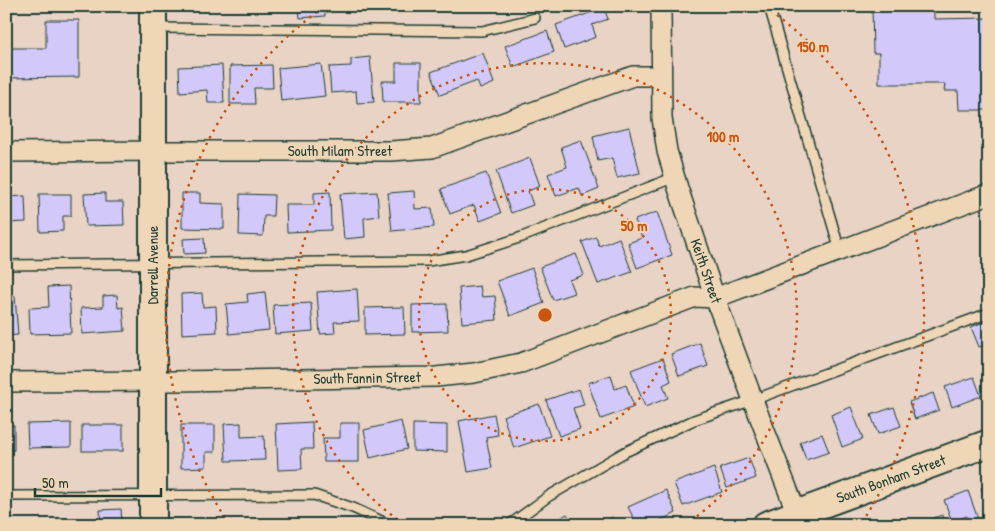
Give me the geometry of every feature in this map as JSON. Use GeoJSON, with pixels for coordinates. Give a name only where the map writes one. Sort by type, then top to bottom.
{"type":"FeatureCollection","features":[{"type":"Feature","properties":{"kind":"main road","name":"Darrell Avenue"},"geometry":{"type":"LineString","coordinates":[[153,17],[153,525]]}},
{"type":"Feature","properties":{"kind":"main road","name":"South Bonham Street"},"geometry":{"type":"LineString","coordinates":[[766,525],[799,519],[989,443]]}},
{"type":"Feature","properties":{"kind":"street","name":"Keith Street"},"geometry":{"type":"LineString","coordinates":[[661,6],[662,118],[668,151],[715,298],[799,519]]}},
{"type":"Feature","properties":{"kind":"street","name":"South Milam Street"},"geometry":{"type":"LineString","coordinates":[[6,152],[391,151],[432,148],[632,76],[661,76]]}},
{"type":"Feature","properties":{"kind":"street","name":"South Fannin Street"},"geometry":{"type":"LineString","coordinates":[[6,382],[153,382],[436,377],[474,373],[521,362],[696,297],[715,298],[989,194]]}},
{"type":"Feature","properties":{"kind":"lane"},"geometry":{"type":"LineString","coordinates":[[769,6],[840,250]]}},
{"type":"Feature","properties":{"kind":"lane"},"geometry":{"type":"LineString","coordinates":[[153,17],[482,31],[535,18]]}},
{"type":"Feature","properties":{"kind":"lane"},"geometry":{"type":"LineString","coordinates":[[6,265],[428,261],[466,254],[522,237],[675,177]]}},
{"type":"Feature","properties":{"kind":"lane"},"geometry":{"type":"LineString","coordinates":[[509,525],[550,496],[625,452],[694,420],[989,313]]}},
{"type":"Feature","properties":{"kind":"lane"},"geometry":{"type":"LineString","coordinates":[[6,496],[314,495],[353,508],[390,525]]}},
{"type":"Feature","properties":{"kind":"building"},"geometry":{"type":"Polygon","coordinates":[[[299,6],[325,6],[325,16],[300,18],[299,6]]]}},
{"type":"Feature","properties":{"kind":"building"},"geometry":{"type":"Polygon","coordinates":[[[872,6],[934,6],[934,19],[989,18],[989,110],[959,110],[958,91],[944,91],[945,84],[879,84],[879,53],[873,53],[872,6]]]}},
{"type":"Feature","properties":{"kind":"building"},"geometry":{"type":"Polygon","coordinates":[[[604,8],[608,19],[592,25],[596,37],[564,49],[556,25],[604,8]]]}},
{"type":"Feature","properties":{"kind":"building"},"geometry":{"type":"Polygon","coordinates":[[[46,20],[79,20],[79,77],[6,78],[6,48],[46,48],[46,20]]]}},
{"type":"Feature","properties":{"kind":"building"},"geometry":{"type":"Polygon","coordinates":[[[547,31],[554,52],[513,67],[505,46],[547,31]]]}},
{"type":"Feature","properties":{"kind":"building"},"geometry":{"type":"Polygon","coordinates":[[[483,53],[494,83],[480,89],[477,81],[440,95],[431,72],[483,53]]]}},
{"type":"Feature","properties":{"kind":"building"},"geometry":{"type":"Polygon","coordinates":[[[370,57],[374,102],[357,103],[356,91],[331,93],[329,67],[351,66],[351,59],[370,57]]]}},
{"type":"Feature","properties":{"kind":"building"},"geometry":{"type":"Polygon","coordinates":[[[396,63],[421,63],[421,102],[383,102],[382,81],[396,81],[396,63]]]}},
{"type":"Feature","properties":{"kind":"building"},"geometry":{"type":"Polygon","coordinates":[[[321,64],[325,96],[281,101],[278,68],[321,64]]]}},
{"type":"Feature","properties":{"kind":"building"},"geometry":{"type":"Polygon","coordinates":[[[222,65],[224,103],[208,103],[207,90],[180,92],[179,67],[222,65]]]}},
{"type":"Feature","properties":{"kind":"building"},"geometry":{"type":"Polygon","coordinates":[[[272,65],[273,88],[254,88],[255,104],[230,104],[230,66],[272,65]]]}},
{"type":"Feature","properties":{"kind":"building"},"geometry":{"type":"Polygon","coordinates":[[[629,127],[640,173],[617,178],[612,158],[598,161],[593,136],[629,127]]]}},
{"type":"Feature","properties":{"kind":"building"},"geometry":{"type":"Polygon","coordinates":[[[581,140],[599,189],[582,196],[579,188],[556,196],[548,174],[567,167],[561,147],[581,140]]]}},
{"type":"Feature","properties":{"kind":"building"},"geometry":{"type":"Polygon","coordinates":[[[530,158],[540,186],[528,191],[533,205],[511,213],[496,171],[530,158]]]}},
{"type":"Feature","properties":{"kind":"building"},"geometry":{"type":"Polygon","coordinates":[[[486,173],[501,213],[480,221],[474,205],[450,214],[441,189],[486,173]]]}},
{"type":"Feature","properties":{"kind":"building"},"geometry":{"type":"Polygon","coordinates":[[[414,191],[415,209],[432,208],[434,227],[392,231],[388,193],[414,191]]]}},
{"type":"Feature","properties":{"kind":"building"},"geometry":{"type":"Polygon","coordinates":[[[330,192],[331,230],[287,232],[286,205],[314,205],[314,193],[330,192]]]}},
{"type":"Feature","properties":{"kind":"building"},"geometry":{"type":"Polygon","coordinates":[[[377,192],[379,216],[364,218],[365,237],[344,239],[340,194],[377,192]]]}},
{"type":"Feature","properties":{"kind":"building"},"geometry":{"type":"Polygon","coordinates":[[[105,193],[105,202],[123,202],[124,225],[86,226],[84,194],[105,193]]]}},
{"type":"Feature","properties":{"kind":"building"},"geometry":{"type":"Polygon","coordinates":[[[182,193],[200,193],[200,203],[224,204],[224,229],[182,228],[182,193]]]}},
{"type":"Feature","properties":{"kind":"building"},"geometry":{"type":"Polygon","coordinates":[[[39,194],[71,194],[71,216],[63,216],[63,231],[40,232],[39,194]]]}},
{"type":"Feature","properties":{"kind":"building"},"geometry":{"type":"Polygon","coordinates":[[[240,194],[274,195],[273,216],[264,216],[263,236],[239,235],[240,194]]]}},
{"type":"Feature","properties":{"kind":"building"},"geometry":{"type":"Polygon","coordinates":[[[25,196],[26,222],[6,223],[6,197],[25,196]]]}},
{"type":"Feature","properties":{"kind":"building"},"geometry":{"type":"Polygon","coordinates":[[[657,212],[672,255],[637,268],[628,243],[642,238],[635,220],[657,212]]]}},
{"type":"Feature","properties":{"kind":"building"},"geometry":{"type":"Polygon","coordinates":[[[596,237],[599,246],[619,238],[632,272],[598,284],[582,242],[596,237]]]}},
{"type":"Feature","properties":{"kind":"building"},"geometry":{"type":"Polygon","coordinates":[[[204,238],[205,253],[184,254],[183,239],[204,238]]]}},
{"type":"Feature","properties":{"kind":"building"},"geometry":{"type":"Polygon","coordinates":[[[576,254],[584,275],[569,280],[574,293],[553,300],[540,267],[576,254]]]}},
{"type":"Feature","properties":{"kind":"building"},"geometry":{"type":"Polygon","coordinates":[[[532,268],[544,303],[510,316],[497,281],[532,268]]]}},
{"type":"Feature","properties":{"kind":"building"},"geometry":{"type":"Polygon","coordinates":[[[69,286],[71,333],[30,334],[29,308],[49,307],[48,287],[69,286]]]}},
{"type":"Feature","properties":{"kind":"building"},"geometry":{"type":"Polygon","coordinates":[[[480,286],[482,297],[495,296],[497,320],[462,323],[459,288],[480,286]]]}},
{"type":"Feature","properties":{"kind":"building"},"geometry":{"type":"Polygon","coordinates":[[[357,289],[359,321],[334,322],[335,333],[320,334],[317,292],[357,289]]]}},
{"type":"Feature","properties":{"kind":"building"},"geometry":{"type":"Polygon","coordinates":[[[265,292],[269,330],[229,334],[226,304],[248,302],[247,294],[265,292]]]}},
{"type":"Feature","properties":{"kind":"building"},"geometry":{"type":"Polygon","coordinates":[[[202,293],[203,307],[216,306],[217,332],[182,334],[181,294],[202,293]]]}},
{"type":"Feature","properties":{"kind":"building"},"geometry":{"type":"Polygon","coordinates":[[[117,295],[118,308],[123,307],[125,331],[82,334],[81,308],[103,307],[103,296],[117,295]]]}},
{"type":"Feature","properties":{"kind":"building"},"geometry":{"type":"Polygon","coordinates":[[[6,296],[15,296],[18,335],[6,336],[6,296]]]}},
{"type":"Feature","properties":{"kind":"building"},"geometry":{"type":"Polygon","coordinates":[[[311,303],[313,331],[275,334],[273,305],[311,303]]]}},
{"type":"Feature","properties":{"kind":"building"},"geometry":{"type":"Polygon","coordinates":[[[447,304],[448,331],[412,332],[412,305],[447,304]]]}},
{"type":"Feature","properties":{"kind":"building"},"geometry":{"type":"Polygon","coordinates":[[[404,307],[405,334],[365,335],[365,308],[404,307]]]}},
{"type":"Feature","properties":{"kind":"building"},"geometry":{"type":"Polygon","coordinates":[[[989,320],[989,344],[979,347],[971,327],[989,320]]]}},
{"type":"Feature","properties":{"kind":"building"},"geometry":{"type":"Polygon","coordinates":[[[700,343],[708,366],[679,376],[671,354],[700,343]]]}},
{"type":"Feature","properties":{"kind":"building"},"geometry":{"type":"Polygon","coordinates":[[[663,358],[671,381],[663,385],[668,398],[645,407],[631,370],[663,358]]]}},
{"type":"Feature","properties":{"kind":"building"},"geometry":{"type":"Polygon","coordinates":[[[611,375],[615,389],[626,385],[634,407],[601,419],[588,383],[611,375]]]}},
{"type":"Feature","properties":{"kind":"building"},"geometry":{"type":"Polygon","coordinates":[[[974,377],[981,396],[952,407],[945,387],[974,377]]]}},
{"type":"Feature","properties":{"kind":"building"},"geometry":{"type":"Polygon","coordinates":[[[579,389],[584,405],[573,408],[580,429],[559,436],[546,400],[579,389]]]}},
{"type":"Feature","properties":{"kind":"building"},"geometry":{"type":"Polygon","coordinates":[[[933,393],[939,410],[915,419],[909,402],[933,393]]]}},
{"type":"Feature","properties":{"kind":"building"},"geometry":{"type":"Polygon","coordinates":[[[539,404],[550,436],[514,448],[503,416],[539,404]]]}},
{"type":"Feature","properties":{"kind":"building"},"geometry":{"type":"Polygon","coordinates":[[[851,407],[863,439],[842,447],[831,415],[851,407]]]}},
{"type":"Feature","properties":{"kind":"building"},"geometry":{"type":"Polygon","coordinates":[[[894,407],[901,426],[878,434],[871,415],[894,407]]]}},
{"type":"Feature","properties":{"kind":"building"},"geometry":{"type":"Polygon","coordinates":[[[494,414],[498,435],[486,437],[492,468],[468,472],[459,421],[494,414]]]}},
{"type":"Feature","properties":{"kind":"building"},"geometry":{"type":"Polygon","coordinates":[[[401,421],[407,449],[370,458],[364,430],[401,421]]]}},
{"type":"Feature","properties":{"kind":"building"},"geometry":{"type":"Polygon","coordinates":[[[312,422],[313,449],[301,449],[302,469],[278,470],[276,424],[312,422]]]}},
{"type":"Feature","properties":{"kind":"building"},"geometry":{"type":"Polygon","coordinates":[[[71,423],[71,447],[28,448],[27,424],[71,423]]]}},
{"type":"Feature","properties":{"kind":"building"},"geometry":{"type":"Polygon","coordinates":[[[241,423],[241,437],[264,436],[265,460],[226,461],[224,424],[241,423]]]}},
{"type":"Feature","properties":{"kind":"building"},"geometry":{"type":"Polygon","coordinates":[[[340,423],[359,423],[359,462],[324,462],[323,438],[340,438],[340,423]]]}},
{"type":"Feature","properties":{"kind":"building"},"geometry":{"type":"Polygon","coordinates":[[[413,424],[447,425],[447,452],[413,451],[413,424]]]}},
{"type":"Feature","properties":{"kind":"building"},"geometry":{"type":"Polygon","coordinates":[[[6,425],[14,425],[14,450],[6,450],[6,425]]]}},
{"type":"Feature","properties":{"kind":"building"},"geometry":{"type":"Polygon","coordinates":[[[82,425],[123,425],[123,451],[82,451],[82,425]]]}},
{"type":"Feature","properties":{"kind":"building"},"geometry":{"type":"Polygon","coordinates":[[[181,425],[215,425],[215,452],[206,452],[206,467],[181,468],[181,425]]]}},
{"type":"Feature","properties":{"kind":"building"},"geometry":{"type":"Polygon","coordinates":[[[822,434],[829,452],[806,460],[800,442],[822,434]]]}},
{"type":"Feature","properties":{"kind":"building"},"geometry":{"type":"Polygon","coordinates":[[[749,458],[756,478],[727,488],[720,468],[749,458]]]}},
{"type":"Feature","properties":{"kind":"building"},"geometry":{"type":"Polygon","coordinates":[[[714,468],[722,492],[683,506],[674,483],[714,468]]]}},
{"type":"Feature","properties":{"kind":"building"},"geometry":{"type":"Polygon","coordinates":[[[989,485],[989,509],[981,488],[989,485]]]}},
{"type":"Feature","properties":{"kind":"building"},"geometry":{"type":"Polygon","coordinates":[[[666,490],[676,513],[650,525],[637,525],[628,507],[666,490]]]}},
{"type":"Feature","properties":{"kind":"building"},"geometry":{"type":"Polygon","coordinates":[[[968,491],[979,522],[970,525],[967,516],[952,521],[944,500],[968,491]]]}},
{"type":"Feature","properties":{"kind":"building"},"geometry":{"type":"Polygon","coordinates":[[[121,509],[122,525],[101,525],[100,510],[121,509]]]}},
{"type":"Feature","properties":{"kind":"building"},"geometry":{"type":"Polygon","coordinates":[[[567,514],[574,525],[550,524],[567,514]]]}},
{"type":"Feature","properties":{"kind":"building"},"geometry":{"type":"Polygon","coordinates":[[[942,515],[945,525],[914,525],[942,515]]]}},
{"type":"Feature","properties":{"kind":"building"},"geometry":{"type":"Polygon","coordinates":[[[612,517],[616,525],[598,525],[612,517]]]}},
{"type":"Feature","properties":{"kind":"building"},"geometry":{"type":"Polygon","coordinates":[[[895,518],[897,525],[876,525],[895,518]]]}}]}
